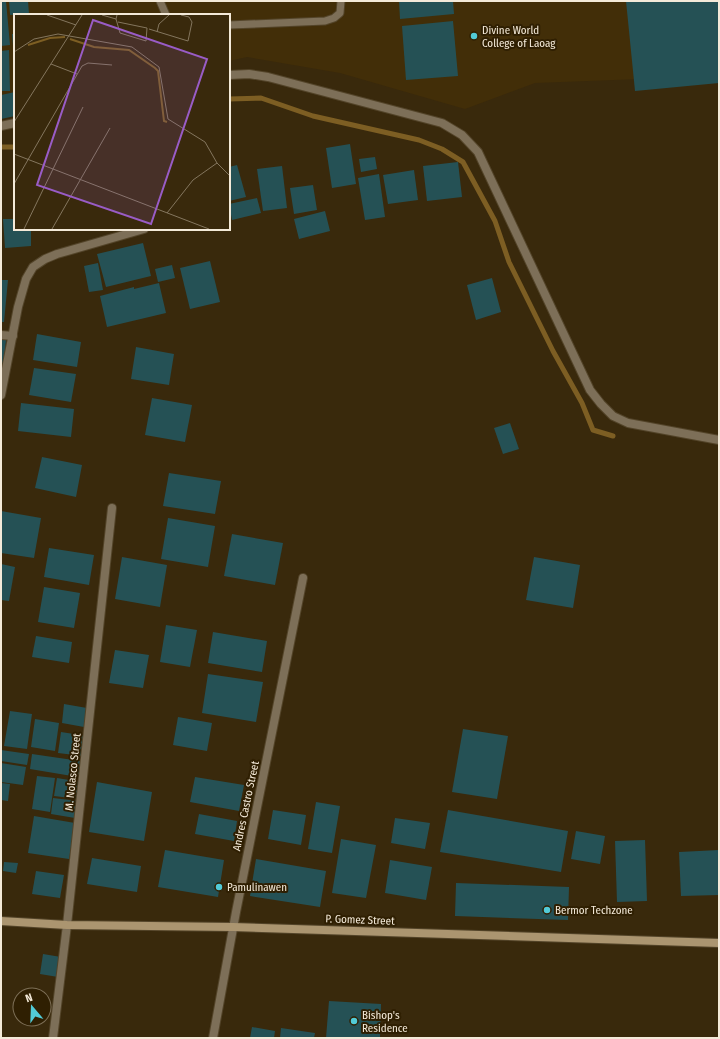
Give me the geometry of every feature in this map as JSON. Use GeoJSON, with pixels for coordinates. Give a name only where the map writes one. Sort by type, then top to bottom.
{"type":"FeatureCollection","features":[{"type":"Feature","properties":{"kind":"main road","name":"P. Gomez Street"},"geometry":{"type":"LineString","coordinates":[[1,921],[67,925],[233,927],[719,943]]}},
{"type":"Feature","properties":{"kind":"street"},"geometry":{"type":"LineString","coordinates":[[230,75],[249,74],[268,77],[442,123],[462,135],[478,152],[590,390],[600,404],[613,416],[628,423],[719,440]]}},
{"type":"Feature","properties":{"kind":"street"},"geometry":{"type":"LineString","coordinates":[[1,126],[14,123]]}},
{"type":"Feature","properties":{"kind":"street"},"geometry":{"type":"LineString","coordinates":[[1,395],[18,307],[26,279],[33,267],[45,259],[57,254],[141,230]]}},
{"type":"Feature","properties":{"kind":"street"},"geometry":{"type":"LineString","coordinates":[[1,335],[12,336]]}},
{"type":"Feature","properties":{"kind":"street","name":"M. Nolasco Street"},"geometry":{"type":"LineString","coordinates":[[53,1038],[67,925],[112,508]]}},
{"type":"Feature","properties":{"kind":"street","name":"Andres Castro Street"},"geometry":{"type":"LineString","coordinates":[[213,1038],[233,927],[304,578]]}},
{"type":"Feature","properties":{"kind":"lane"},"geometry":{"type":"LineString","coordinates":[[160,1],[166,14]]}},
{"type":"Feature","properties":{"kind":"lane"},"geometry":{"type":"LineString","coordinates":[[230,25],[324,21],[334,18],[340,13],[341,1]]}},
{"type":"Feature","properties":{"kind":"shaded area","name":"Divine World College of Laoag"},"geometry":{"type":"Polygon","coordinates":[[[1,1],[719,1],[719,76],[535,83],[465,109],[340,73],[247,57],[230,61],[230,14],[14,14],[14,106],[1,109],[1,1]]]}},
{"type":"Feature","properties":{"kind":"building"},"geometry":{"type":"Polygon","coordinates":[[[1,1],[6,1],[10,45],[1,46],[1,1]]]}},
{"type":"Feature","properties":{"kind":"building"},"geometry":{"type":"Polygon","coordinates":[[[9,1],[28,1],[29,14],[10,15],[9,1]]]}},
{"type":"Feature","properties":{"kind":"building"},"geometry":{"type":"Polygon","coordinates":[[[399,1],[453,1],[454,14],[400,19],[399,1]]]}},
{"type":"Feature","properties":{"kind":"building"},"geometry":{"type":"Polygon","coordinates":[[[626,1],[719,1],[719,83],[635,91],[626,1]]]}},
{"type":"Feature","properties":{"kind":"building"},"geometry":{"type":"Polygon","coordinates":[[[453,21],[458,76],[406,80],[402,26],[453,21]]]}},
{"type":"Feature","properties":{"kind":"building"},"geometry":{"type":"Polygon","coordinates":[[[12,34],[14,34],[14,57],[12,34]]]}},
{"type":"Feature","properties":{"kind":"building"},"geometry":{"type":"Polygon","coordinates":[[[9,50],[10,91],[1,91],[1,51],[9,50]]]}},
{"type":"Feature","properties":{"kind":"building"},"geometry":{"type":"Polygon","coordinates":[[[14,92],[14,116],[1,119],[1,95],[14,92]]]}},
{"type":"Feature","properties":{"kind":"building"},"geometry":{"type":"Polygon","coordinates":[[[350,144],[356,184],[332,188],[326,148],[350,144]]]}},
{"type":"Feature","properties":{"kind":"building"},"geometry":{"type":"Polygon","coordinates":[[[375,157],[377,169],[361,172],[359,159],[375,157]]]}},
{"type":"Feature","properties":{"kind":"building"},"geometry":{"type":"Polygon","coordinates":[[[458,162],[462,197],[427,201],[423,166],[458,162]]]}},
{"type":"Feature","properties":{"kind":"building"},"geometry":{"type":"Polygon","coordinates":[[[237,165],[246,197],[230,201],[230,167],[237,165]]]}},
{"type":"Feature","properties":{"kind":"building"},"geometry":{"type":"Polygon","coordinates":[[[282,166],[287,208],[263,211],[257,169],[282,166]]]}},
{"type":"Feature","properties":{"kind":"building"},"geometry":{"type":"Polygon","coordinates":[[[414,170],[418,200],[388,204],[383,175],[414,170]]]}},
{"type":"Feature","properties":{"kind":"building"},"geometry":{"type":"Polygon","coordinates":[[[379,174],[385,217],[365,220],[358,178],[379,174]]]}},
{"type":"Feature","properties":{"kind":"building"},"geometry":{"type":"Polygon","coordinates":[[[313,185],[317,210],[294,214],[290,188],[313,185]]]}},
{"type":"Feature","properties":{"kind":"building"},"geometry":{"type":"Polygon","coordinates":[[[257,198],[261,213],[232,220],[230,204],[257,198]]]}},
{"type":"Feature","properties":{"kind":"building"},"geometry":{"type":"Polygon","coordinates":[[[325,211],[330,231],[299,239],[294,219],[325,211]]]}},
{"type":"Feature","properties":{"kind":"building"},"geometry":{"type":"Polygon","coordinates":[[[3,219],[14,219],[14,230],[31,230],[31,246],[5,248],[3,219]]]}},
{"type":"Feature","properties":{"kind":"building"},"geometry":{"type":"Polygon","coordinates":[[[143,243],[151,276],[106,287],[97,254],[143,243]]]}},
{"type":"Feature","properties":{"kind":"building"},"geometry":{"type":"Polygon","coordinates":[[[210,261],[220,302],[190,309],[180,268],[210,261]]]}},
{"type":"Feature","properties":{"kind":"building"},"geometry":{"type":"Polygon","coordinates":[[[98,263],[103,290],[89,292],[84,266],[98,263]]]}},
{"type":"Feature","properties":{"kind":"building"},"geometry":{"type":"Polygon","coordinates":[[[172,265],[175,278],[158,282],[155,269],[172,265]]]}},
{"type":"Feature","properties":{"kind":"building"},"geometry":{"type":"Polygon","coordinates":[[[492,278],[501,312],[476,320],[467,285],[492,278]]]}},
{"type":"Feature","properties":{"kind":"building"},"geometry":{"type":"Polygon","coordinates":[[[1,280],[8,280],[4,322],[1,322],[1,280]]]}},
{"type":"Feature","properties":{"kind":"building"},"geometry":{"type":"Polygon","coordinates":[[[159,283],[166,313],[107,327],[100,296],[134,287],[134,289],[159,283]]]}},
{"type":"Feature","properties":{"kind":"building"},"geometry":{"type":"Polygon","coordinates":[[[37,334],[81,342],[77,367],[33,360],[37,334]]]}},
{"type":"Feature","properties":{"kind":"building"},"geometry":{"type":"Polygon","coordinates":[[[1,340],[6,340],[3,371],[1,371],[1,340]]]}},
{"type":"Feature","properties":{"kind":"building"},"geometry":{"type":"Polygon","coordinates":[[[136,347],[174,354],[169,385],[131,379],[136,347]]]}},
{"type":"Feature","properties":{"kind":"building"},"geometry":{"type":"Polygon","coordinates":[[[34,368],[76,374],[71,402],[29,395],[34,368]]]}},
{"type":"Feature","properties":{"kind":"building"},"geometry":{"type":"Polygon","coordinates":[[[152,398],[192,405],[185,442],[145,435],[152,398]]]}},
{"type":"Feature","properties":{"kind":"building"},"geometry":{"type":"Polygon","coordinates":[[[21,403],[74,409],[71,437],[18,431],[21,403]]]}},
{"type":"Feature","properties":{"kind":"building"},"geometry":{"type":"Polygon","coordinates":[[[510,423],[519,449],[503,454],[494,428],[510,423]]]}},
{"type":"Feature","properties":{"kind":"building"},"geometry":{"type":"Polygon","coordinates":[[[42,457],[82,465],[76,497],[35,488],[42,457]]]}},
{"type":"Feature","properties":{"kind":"building"},"geometry":{"type":"Polygon","coordinates":[[[169,473],[221,481],[215,514],[163,506],[169,473]]]}},
{"type":"Feature","properties":{"kind":"building"},"geometry":{"type":"Polygon","coordinates":[[[1,511],[41,518],[34,558],[1,553],[1,511]]]}},
{"type":"Feature","properties":{"kind":"building"},"geometry":{"type":"Polygon","coordinates":[[[168,518],[215,526],[208,567],[161,559],[168,518]]]}},
{"type":"Feature","properties":{"kind":"building"},"geometry":{"type":"Polygon","coordinates":[[[232,534],[283,543],[275,585],[224,576],[232,534]]]}},
{"type":"Feature","properties":{"kind":"building"},"geometry":{"type":"Polygon","coordinates":[[[49,548],[94,555],[89,585],[44,577],[49,548]]]}},
{"type":"Feature","properties":{"kind":"building"},"geometry":{"type":"Polygon","coordinates":[[[122,557],[167,565],[160,607],[115,599],[122,557]]]}},
{"type":"Feature","properties":{"kind":"building"},"geometry":{"type":"Polygon","coordinates":[[[534,557],[580,565],[573,608],[526,600],[534,557]]]}},
{"type":"Feature","properties":{"kind":"building"},"geometry":{"type":"Polygon","coordinates":[[[1,564],[15,567],[9,601],[1,600],[1,564]]]}},
{"type":"Feature","properties":{"kind":"building"},"geometry":{"type":"Polygon","coordinates":[[[44,587],[80,593],[74,628],[38,622],[44,587]]]}},
{"type":"Feature","properties":{"kind":"building"},"geometry":{"type":"Polygon","coordinates":[[[166,625],[197,630],[190,667],[160,662],[166,625]]]}},
{"type":"Feature","properties":{"kind":"building"},"geometry":{"type":"Polygon","coordinates":[[[213,632],[267,641],[262,672],[208,663],[213,632]]]}},
{"type":"Feature","properties":{"kind":"building"},"geometry":{"type":"Polygon","coordinates":[[[36,636],[72,642],[69,663],[32,657],[36,636]]]}},
{"type":"Feature","properties":{"kind":"building"},"geometry":{"type":"Polygon","coordinates":[[[115,650],[149,655],[143,688],[109,683],[115,650]]]}},
{"type":"Feature","properties":{"kind":"building"},"geometry":{"type":"Polygon","coordinates":[[[208,674],[263,682],[256,722],[202,713],[208,674]]]}},
{"type":"Feature","properties":{"kind":"building"},"geometry":{"type":"Polygon","coordinates":[[[64,704],[87,708],[84,727],[62,723],[64,704]]]}},
{"type":"Feature","properties":{"kind":"building"},"geometry":{"type":"Polygon","coordinates":[[[10,711],[32,714],[27,749],[4,746],[10,711]]]}},
{"type":"Feature","properties":{"kind":"building"},"geometry":{"type":"Polygon","coordinates":[[[178,717],[212,723],[207,751],[173,745],[178,717]]]}},
{"type":"Feature","properties":{"kind":"building"},"geometry":{"type":"Polygon","coordinates":[[[35,719],[59,723],[55,751],[31,747],[35,719]]]}},
{"type":"Feature","properties":{"kind":"building"},"geometry":{"type":"Polygon","coordinates":[[[463,729],[508,736],[497,799],[452,792],[463,729]]]}},
{"type":"Feature","properties":{"kind":"building"},"geometry":{"type":"Polygon","coordinates":[[[61,732],[87,736],[83,756],[58,753],[61,732]]]}},
{"type":"Feature","properties":{"kind":"building"},"geometry":{"type":"Polygon","coordinates":[[[1,750],[29,754],[27,765],[1,761],[1,750]]]}},
{"type":"Feature","properties":{"kind":"building"},"geometry":{"type":"Polygon","coordinates":[[[32,754],[80,761],[78,777],[30,769],[32,754]]]}},
{"type":"Feature","properties":{"kind":"building"},"geometry":{"type":"Polygon","coordinates":[[[1,763],[26,767],[23,785],[1,782],[1,763]]]}},
{"type":"Feature","properties":{"kind":"building"},"geometry":{"type":"Polygon","coordinates":[[[37,776],[55,778],[50,812],[32,809],[37,776]]]}},
{"type":"Feature","properties":{"kind":"building"},"geometry":{"type":"Polygon","coordinates":[[[195,777],[244,785],[239,811],[190,802],[195,777]]]}},
{"type":"Feature","properties":{"kind":"building"},"geometry":{"type":"Polygon","coordinates":[[[57,778],[81,782],[79,799],[54,796],[57,778]]]}},
{"type":"Feature","properties":{"kind":"building"},"geometry":{"type":"Polygon","coordinates":[[[97,782],[152,792],[144,841],[89,832],[97,782]]]}},
{"type":"Feature","properties":{"kind":"building"},"geometry":{"type":"Polygon","coordinates":[[[1,783],[10,784],[8,801],[1,800],[1,783]]]}},
{"type":"Feature","properties":{"kind":"building"},"geometry":{"type":"Polygon","coordinates":[[[53,798],[78,801],[75,818],[51,814],[53,798]]]}},
{"type":"Feature","properties":{"kind":"building"},"geometry":{"type":"Polygon","coordinates":[[[316,802],[340,806],[332,853],[308,849],[316,802]]]}},
{"type":"Feature","properties":{"kind":"building"},"geometry":{"type":"Polygon","coordinates":[[[273,810],[306,815],[301,845],[268,839],[273,810]]]}},
{"type":"Feature","properties":{"kind":"building"},"geometry":{"type":"Polygon","coordinates":[[[448,810],[568,831],[561,872],[440,852],[448,810]]]}},
{"type":"Feature","properties":{"kind":"building"},"geometry":{"type":"Polygon","coordinates":[[[199,814],[237,821],[234,841],[195,834],[199,814]]]}},
{"type":"Feature","properties":{"kind":"building"},"geometry":{"type":"Polygon","coordinates":[[[34,816],[75,823],[69,859],[28,853],[34,816]]]}},
{"type":"Feature","properties":{"kind":"building"},"geometry":{"type":"Polygon","coordinates":[[[395,818],[430,823],[425,849],[391,843],[395,818]]]}},
{"type":"Feature","properties":{"kind":"building"},"geometry":{"type":"Polygon","coordinates":[[[576,831],[605,836],[600,864],[571,859],[576,831]]]}},
{"type":"Feature","properties":{"kind":"building"},"geometry":{"type":"Polygon","coordinates":[[[341,839],[376,845],[366,898],[332,893],[341,839]]]}},
{"type":"Feature","properties":{"kind":"building"},"geometry":{"type":"Polygon","coordinates":[[[645,840],[647,901],[617,902],[615,841],[645,840]]]}},
{"type":"Feature","properties":{"kind":"building"},"geometry":{"type":"Polygon","coordinates":[[[165,850],[224,860],[218,897],[158,887],[165,850]]]}},
{"type":"Feature","properties":{"kind":"building"},"geometry":{"type":"Polygon","coordinates":[[[719,850],[719,895],[681,896],[679,852],[719,850]]]}},
{"type":"Feature","properties":{"kind":"building"},"geometry":{"type":"Polygon","coordinates":[[[92,858],[141,866],[137,892],[87,884],[92,858]]]}},
{"type":"Feature","properties":{"kind":"building"},"geometry":{"type":"Polygon","coordinates":[[[256,859],[326,871],[320,907],[250,896],[256,859]]]}},
{"type":"Feature","properties":{"kind":"building"},"geometry":{"type":"Polygon","coordinates":[[[390,860],[432,867],[426,900],[385,893],[390,860]]]}},
{"type":"Feature","properties":{"kind":"building"},"geometry":{"type":"Polygon","coordinates":[[[4,862],[18,863],[16,873],[3,871],[4,862]]]}},
{"type":"Feature","properties":{"kind":"building"},"geometry":{"type":"Polygon","coordinates":[[[36,871],[64,875],[60,898],[32,894],[36,871]]]}},
{"type":"Feature","properties":{"kind":"building"},"geometry":{"type":"Polygon","coordinates":[[[456,883],[569,887],[568,920],[455,916],[456,883]]]}},
{"type":"Feature","properties":{"kind":"building"},"geometry":{"type":"Polygon","coordinates":[[[43,954],[61,957],[58,977],[40,974],[43,954]]]}},
{"type":"Feature","properties":{"kind":"building","name":"Bishop's Residence"},"geometry":{"type":"Polygon","coordinates":[[[329,1001],[381,1004],[380,1038],[326,1038],[329,1001]]]}},
{"type":"Feature","properties":{"kind":"building"},"geometry":{"type":"Polygon","coordinates":[[[252,1027],[275,1031],[274,1038],[250,1038],[252,1027]]]}},
{"type":"Feature","properties":{"kind":"building"},"geometry":{"type":"Polygon","coordinates":[[[281,1028],[315,1033],[314,1038],[280,1038],[281,1028]]]}},
{"type":"Feature","properties":{"kind":"waterway"},"geometry":{"type":"LineString","coordinates":[[230,99],[261,98],[313,116],[419,140],[442,149],[463,162],[495,221],[509,262],[553,351],[582,403],[593,430],[613,436]]}},
{"type":"Feature","properties":{"kind":"waterway"},"geometry":{"type":"LineString","coordinates":[[1,147],[14,147]]}},
{"type":"Feature","properties":{"kind":"place","name":"Divine World College of Laoag"},"geometry":{"type":"Point","coordinates":[474,36]}},
{"type":"Feature","properties":{"kind":"place","name":"Pamulinawen"},"geometry":{"type":"Point","coordinates":[219,887]}},
{"type":"Feature","properties":{"kind":"place","name":"Bermor Techzone"},"geometry":{"type":"Point","coordinates":[547,910]}},
{"type":"Feature","properties":{"kind":"place","name":"Bishop's Residence"},"geometry":{"type":"Point","coordinates":[354,1021]}}]}
